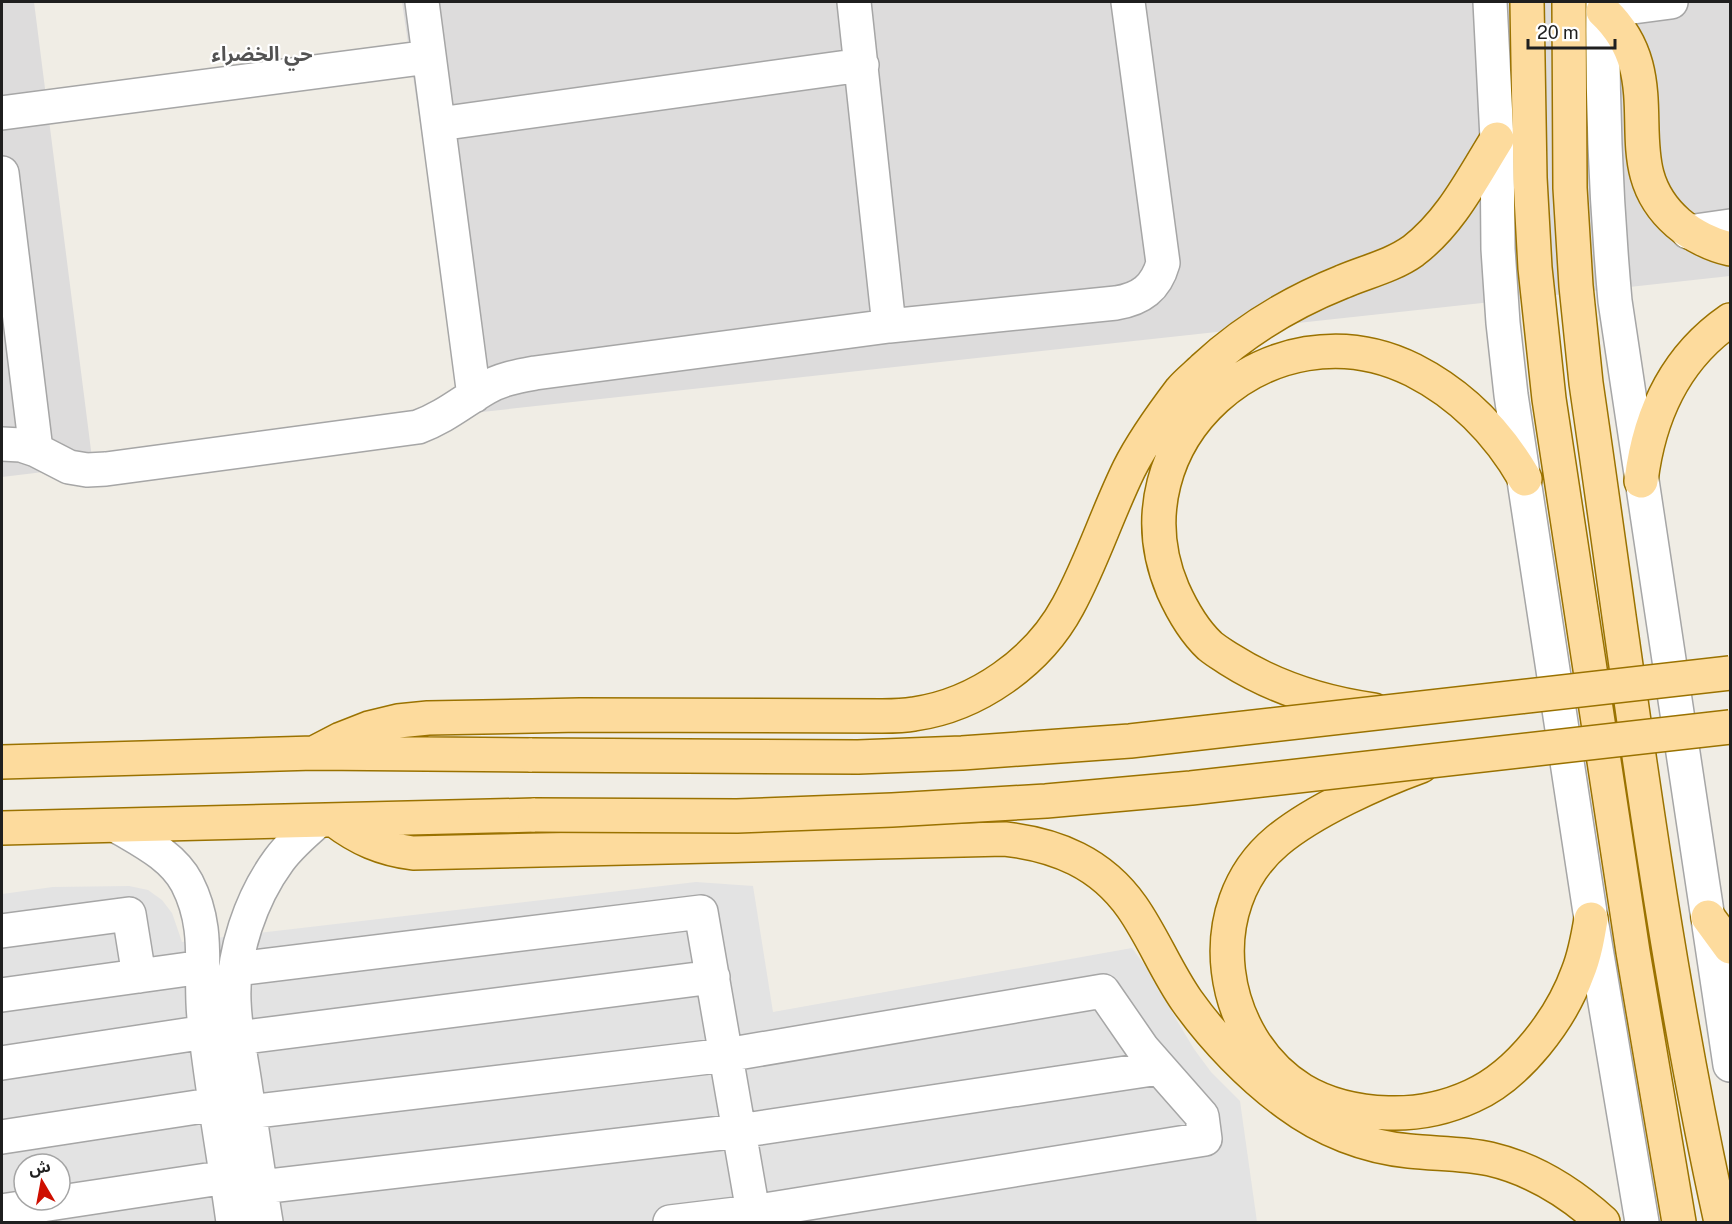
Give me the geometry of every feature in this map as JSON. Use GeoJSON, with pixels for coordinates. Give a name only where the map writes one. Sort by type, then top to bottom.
{"type":"FeatureCollection","features":[{"type":"Feature","properties":{"kind":"main road"},"geometry":{"type":"LineString","coordinates":[[1527,2],[1530,178],[1538,301],[1549,399],[1633,952],[1679,1222]]}},
{"type":"Feature","properties":{"kind":"main road"},"geometry":{"type":"LineString","coordinates":[[1569,2],[1570,188],[1576,286],[1586,383],[1672,968],[1721,1222]]}},
{"type":"Feature","properties":{"kind":"main road"},"geometry":{"type":"LineString","coordinates":[[1603,6],[1623,33],[1636,66],[1644,161],[1652,192],[1667,214],[1688,232],[1731,249]]}},
{"type":"Feature","properties":{"kind":"main road"},"geometry":{"type":"LineString","coordinates":[[314,753],[341,739],[369,729],[398,721],[428,718],[591,715],[882,716],[925,712],[976,694],[1004,678],[1029,657],[1050,633],[1068,606],[1130,468],[1152,428],[1184,387],[1215,358],[1284,310],[1333,285],[1393,262],[1426,240],[1453,211],[1497,139]]}},
{"type":"Feature","properties":{"kind":"main road"},"geometry":{"type":"LineString","coordinates":[[1641,481],[1650,431],[1659,406],[1671,384],[1702,344],[1731,320]]}},
{"type":"Feature","properties":{"kind":"main road"},"geometry":{"type":"LineString","coordinates":[[1384,711],[1324,701],[1296,692],[1258,675],[1211,647],[1192,626],[1178,603],[1168,578],[1162,554],[1160,530],[1165,479],[1175,453],[1188,430],[1201,412],[1234,383],[1271,363],[1313,352],[1335,350],[1359,352],[1402,365],[1456,396],[1477,414],[1511,456],[1525,479]]}},
{"type":"Feature","properties":{"kind":"main road"},"geometry":{"type":"LineString","coordinates":[[2,762],[314,753],[766,758],[962,753],[1130,741],[1731,673]]}},
{"type":"Feature","properties":{"kind":"main road"},"geometry":{"type":"LineString","coordinates":[[2,828],[535,815],[737,816],[1046,801],[1191,788],[1731,727]]}},
{"type":"Feature","properties":{"kind":"main road"},"geometry":{"type":"LineString","coordinates":[[1437,760],[1364,790],[1329,808],[1277,841],[1259,859],[1250,873],[1235,904],[1229,925],[1228,969],[1234,1001],[1246,1031],[1257,1050],[1271,1065],[1303,1090],[1321,1100],[1374,1113],[1425,1110],[1473,1096],[1518,1062],[1554,1020],[1578,972],[1591,919]]}},
{"type":"Feature","properties":{"kind":"main road"},"geometry":{"type":"LineString","coordinates":[[326,820],[372,844],[413,853],[1005,839],[1054,848],[1091,867],[1116,888],[1132,908],[1187,1002],[1219,1040],[1271,1091],[1290,1106],[1346,1137],[1377,1146],[1408,1151],[1466,1155],[1491,1159],[1516,1167],[1562,1190],[1584,1204],[1603,1222]]}},
{"type":"Feature","properties":{"kind":"main road"},"geometry":{"type":"LineString","coordinates":[[1708,917],[1731,947]]}},
{"type":"Feature","properties":{"kind":"street"},"geometry":{"type":"LineString","coordinates":[[422,2],[474,396]]}},
{"type":"Feature","properties":{"kind":"street"},"geometry":{"type":"LineString","coordinates":[[854,2],[889,326]]}},
{"type":"Feature","properties":{"kind":"street"},"geometry":{"type":"LineString","coordinates":[[2,444],[21,445],[36,450],[69,467],[87,470],[106,469],[397,431],[435,421],[488,387],[508,378],[535,373],[889,326],[1116,303],[1137,298],[1146,293],[1154,284],[1162,263],[1128,2]]}},
{"type":"Feature","properties":{"kind":"street"},"geometry":{"type":"LineString","coordinates":[[1490,2],[1497,139],[1498,249],[1503,323],[1591,919],[1642,1222]]}},
{"type":"Feature","properties":{"kind":"street"},"geometry":{"type":"LineString","coordinates":[[1671,2],[1603,6],[1603,112],[1607,217],[1615,301],[1641,481],[1731,1065]]}},
{"type":"Feature","properties":{"kind":"street"},"geometry":{"type":"LineString","coordinates":[[2,113],[429,57]]}},
{"type":"Feature","properties":{"kind":"street"},"geometry":{"type":"LineString","coordinates":[[439,124],[862,65]]}},
{"type":"Feature","properties":{"kind":"street"},"geometry":{"type":"LineString","coordinates":[[2,180],[36,450]]}},
{"type":"Feature","properties":{"kind":"street"},"geometry":{"type":"LineString","coordinates":[[1688,232],[1731,226]]}},
{"type":"Feature","properties":{"kind":"street"},"geometry":{"type":"LineString","coordinates":[[266,1222],[238,1038],[234,1001],[236,969],[251,913],[265,884],[295,840],[326,820]]}},
{"type":"Feature","properties":{"kind":"street"},"geometry":{"type":"LineString","coordinates":[[117,826],[147,844],[171,863],[186,882],[197,910],[203,933],[202,996],[206,1032],[234,1222]]}},
{"type":"Feature","properties":{"kind":"street"},"geometry":{"type":"LineString","coordinates":[[236,969],[701,912],[753,1212]]}},
{"type":"Feature","properties":{"kind":"street"},"geometry":{"type":"LineString","coordinates":[[2,931],[129,914],[139,976]]}},
{"type":"Feature","properties":{"kind":"street"},"geometry":{"type":"LineString","coordinates":[[2,995],[203,967]]}},
{"type":"Feature","properties":{"kind":"street"},"geometry":{"type":"LineString","coordinates":[[238,1038],[713,977]]}},
{"type":"Feature","properties":{"kind":"street"},"geometry":{"type":"LineString","coordinates":[[249,1112],[726,1055],[1103,991],[1143,1049],[1202,1116],[1205,1139],[753,1212],[670,1222]]}},
{"type":"Feature","properties":{"kind":"street"},"geometry":{"type":"LineString","coordinates":[[2,1063],[206,1032]]}},
{"type":"Feature","properties":{"kind":"street"},"geometry":{"type":"LineString","coordinates":[[261,1187],[739,1131],[1159,1068]]}},
{"type":"Feature","properties":{"kind":"street"},"geometry":{"type":"LineString","coordinates":[[2,1137],[217,1104]]}},
{"type":"Feature","properties":{"kind":"street"},"geometry":{"type":"LineString","coordinates":[[2,1211],[227,1177]]}},
{"type":"Feature","properties":{"kind":"shaded area"},"geometry":{"type":"Polygon","coordinates":[[[2,2],[34,2],[93,466],[2,477],[2,2]]]}},
{"type":"Feature","properties":{"kind":"shaded area"},"geometry":{"type":"Polygon","coordinates":[[[402,2],[1730,2],[1730,276],[463,414],[402,2]]]}},
{"type":"Feature","properties":{"kind":"shaded area"},"geometry":{"type":"Polygon","coordinates":[[[696,882],[753,886],[773,1012],[1132,948],[1159,985],[1194,1049],[1211,1072],[1240,1101],[1257,1222],[2,1222],[2,894],[53,887],[129,886],[148,890],[162,900],[172,913],[182,942],[696,882]]]}},
{"type":"Feature","properties":{"kind":"district","name":"حي الخضراء"},"geometry":{"type":"Point","coordinates":[262,54]}}]}
